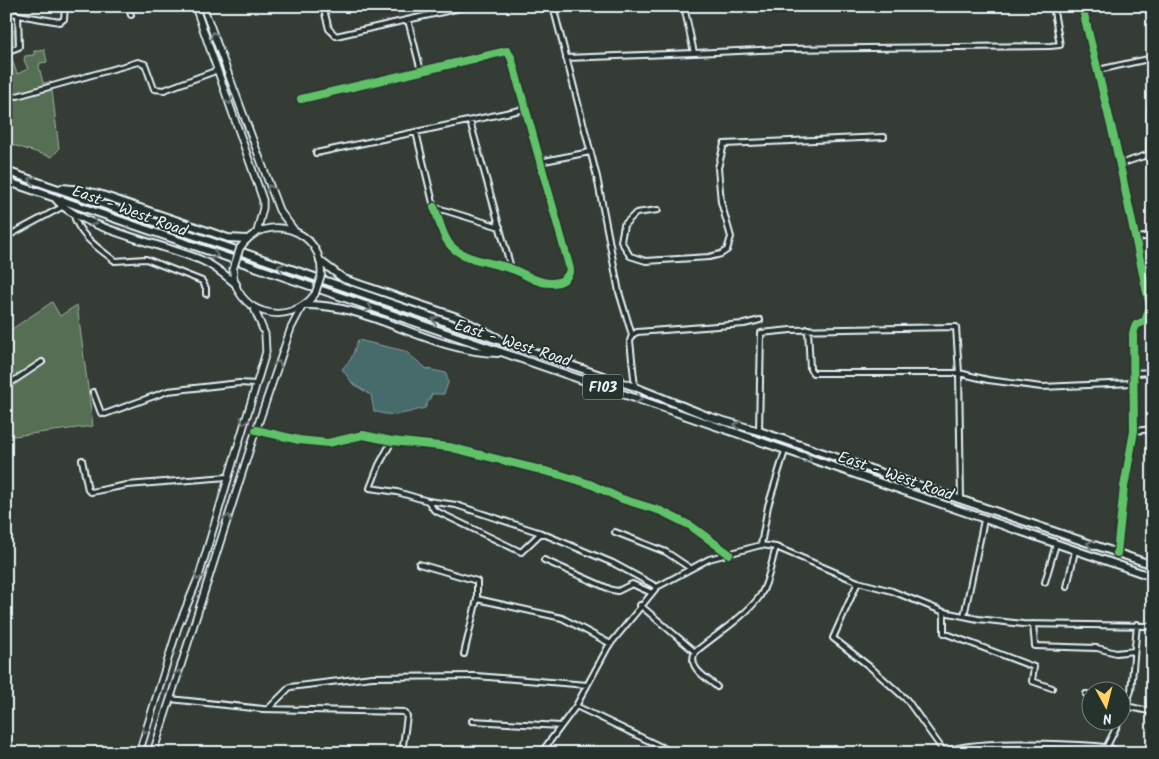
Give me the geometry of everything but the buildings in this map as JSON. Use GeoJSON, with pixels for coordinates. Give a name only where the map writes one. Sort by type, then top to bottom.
{"type":"FeatureCollection","features":[{"type":"Feature","properties":{"kind":"main road"},"geometry":{"type":"LineString","coordinates":[[195,6],[263,200],[262,217],[257,232]]}},
{"type":"Feature","properties":{"kind":"main road"},"geometry":{"type":"LineString","coordinates":[[153,753],[282,351],[303,306],[315,294],[321,276],[320,261],[312,244],[294,230],[279,210],[203,6]]}},
{"type":"Feature","properties":{"kind":"main road","name":"East - West Road"},"geometry":{"type":"LineString","coordinates":[[6,171],[635,387],[710,417],[759,431],[1153,565]]}},
{"type":"Feature","properties":{"kind":"main road","name":"East - West Road"},"geometry":{"type":"LineString","coordinates":[[6,182],[1153,577]]}},
{"type":"Feature","properties":{"kind":"main road"},"geometry":{"type":"LineString","coordinates":[[58,188],[82,190],[213,234],[228,238],[247,239]]}},
{"type":"Feature","properties":{"kind":"main road"},"geometry":{"type":"LineString","coordinates":[[54,197],[62,207],[73,213],[202,260],[222,272],[236,284]]}},
{"type":"Feature","properties":{"kind":"main road"},"geometry":{"type":"LineString","coordinates":[[139,753],[178,627],[199,576],[226,477],[266,352],[263,326],[254,308],[243,298],[236,284],[234,269],[240,248],[247,239],[257,232],[275,227],[294,230]]}},
{"type":"Feature","properties":{"kind":"main road"},"geometry":{"type":"LineString","coordinates":[[320,261],[344,279],[458,318],[508,343]]}},
{"type":"Feature","properties":{"kind":"main road"},"geometry":{"type":"LineString","coordinates":[[254,308],[280,314],[303,306],[337,307],[467,352],[509,354]]}},
{"type":"Feature","properties":{"kind":"street"},"geometry":{"type":"LineString","coordinates":[[10,6],[9,11],[18,15],[60,22],[64,20],[65,6]]}},
{"type":"Feature","properties":{"kind":"street"},"geometry":{"type":"LineString","coordinates":[[128,6],[131,15]]}},
{"type":"Feature","properties":{"kind":"street"},"geometry":{"type":"LineString","coordinates":[[323,6],[329,29],[336,36],[469,6]]}},
{"type":"Feature","properties":{"kind":"street"},"geometry":{"type":"LineString","coordinates":[[553,6],[590,152],[619,292],[632,335],[630,341],[635,387]]}},
{"type":"Feature","properties":{"kind":"street"},"geometry":{"type":"LineString","coordinates":[[684,6],[694,53]]}},
{"type":"Feature","properties":{"kind":"street"},"geometry":{"type":"LineString","coordinates":[[566,58],[782,49],[1060,45],[1053,6]]}},
{"type":"Feature","properties":{"kind":"street"},"geometry":{"type":"LineString","coordinates":[[1082,6],[1120,164],[1145,282],[1150,307],[1145,321]]}},
{"type":"Feature","properties":{"kind":"street"},"geometry":{"type":"LineString","coordinates":[[6,52],[19,47],[18,15]]}},
{"type":"Feature","properties":{"kind":"street"},"geometry":{"type":"LineString","coordinates":[[408,20],[421,71]]}},
{"type":"Feature","properties":{"kind":"street"},"geometry":{"type":"LineString","coordinates":[[301,99],[507,50],[511,57],[570,269],[569,276],[563,281],[550,284],[511,268],[471,257],[452,248],[434,207],[416,132]]}},
{"type":"Feature","properties":{"kind":"street"},"geometry":{"type":"LineString","coordinates":[[1098,70],[1153,58]]}},
{"type":"Feature","properties":{"kind":"street"},"geometry":{"type":"LineString","coordinates":[[17,96],[138,62],[145,64],[154,89],[157,90],[164,90],[218,70]]}},
{"type":"Feature","properties":{"kind":"street"},"geometry":{"type":"LineString","coordinates":[[1150,108],[1153,183]]}},
{"type":"Feature","properties":{"kind":"street"},"geometry":{"type":"LineString","coordinates":[[316,153],[525,109]]}},
{"type":"Feature","properties":{"kind":"street"},"geometry":{"type":"LineString","coordinates":[[470,121],[511,268]]}},
{"type":"Feature","properties":{"kind":"street"},"geometry":{"type":"LineString","coordinates":[[658,210],[636,213],[624,225],[621,241],[630,256],[646,261],[716,256],[727,250],[731,237],[719,192],[718,168],[724,144],[884,137]]}},
{"type":"Feature","properties":{"kind":"street"},"geometry":{"type":"LineString","coordinates":[[539,162],[590,152]]}},
{"type":"Feature","properties":{"kind":"street"},"geometry":{"type":"LineString","coordinates":[[1120,164],[1151,154]]}},
{"type":"Feature","properties":{"kind":"street"},"geometry":{"type":"LineString","coordinates":[[6,237],[62,207]]}},
{"type":"Feature","properties":{"kind":"street"},"geometry":{"type":"LineString","coordinates":[[434,207],[500,227]]}},
{"type":"Feature","properties":{"kind":"street"},"geometry":{"type":"LineString","coordinates":[[73,213],[76,226],[84,236],[114,261],[138,259],[158,263],[202,282],[206,288],[206,294]]}},
{"type":"Feature","properties":{"kind":"street"},"geometry":{"type":"LineString","coordinates":[[1135,239],[1153,235]]}},
{"type":"Feature","properties":{"kind":"street"},"geometry":{"type":"LineString","coordinates":[[1145,282],[1153,281]]}},
{"type":"Feature","properties":{"kind":"street"},"geometry":{"type":"LineString","coordinates":[[632,335],[637,332],[744,324],[760,320]]}},
{"type":"Feature","properties":{"kind":"street"},"geometry":{"type":"LineString","coordinates":[[1117,553],[1124,487],[1134,431],[1133,334],[1136,325],[1145,321],[1153,323]]}},
{"type":"Feature","properties":{"kind":"street"},"geometry":{"type":"LineString","coordinates":[[759,431],[761,333],[808,330],[956,327],[959,373],[961,500]]}},
{"type":"Feature","properties":{"kind":"street"},"geometry":{"type":"LineString","coordinates":[[808,330],[810,369],[813,373],[959,373],[988,380],[1042,387],[1133,383]]}},
{"type":"Feature","properties":{"kind":"street"},"geometry":{"type":"LineString","coordinates":[[6,386],[42,362]]}},
{"type":"Feature","properties":{"kind":"street"},"geometry":{"type":"LineString","coordinates":[[1133,373],[1153,372]]}},
{"type":"Feature","properties":{"kind":"street"},"geometry":{"type":"LineString","coordinates":[[93,392],[101,413],[105,414],[168,391],[239,383],[256,384]]}},
{"type":"Feature","properties":{"kind":"street"},"geometry":{"type":"LineString","coordinates":[[1134,431],[1153,429]]}},
{"type":"Feature","properties":{"kind":"street"},"geometry":{"type":"LineString","coordinates":[[256,430],[299,440],[328,443],[363,435],[392,441],[449,447],[561,475],[590,484],[622,499],[661,511],[691,526],[729,554]]}},
{"type":"Feature","properties":{"kind":"street"},"geometry":{"type":"LineString","coordinates":[[392,441],[379,464],[370,488],[397,492],[428,501],[456,505],[541,533],[613,563],[657,587]]}},
{"type":"Feature","properties":{"kind":"street"},"geometry":{"type":"LineString","coordinates":[[761,545],[768,506],[785,451]]}},
{"type":"Feature","properties":{"kind":"street"},"geometry":{"type":"LineString","coordinates":[[82,460],[88,490],[91,492],[127,485],[226,477]]}},
{"type":"Feature","properties":{"kind":"street"},"geometry":{"type":"LineString","coordinates":[[428,501],[434,510],[518,551],[524,551],[541,533]]}},
{"type":"Feature","properties":{"kind":"street"},"geometry":{"type":"LineString","coordinates":[[964,616],[984,520]]}},
{"type":"Feature","properties":{"kind":"street"},"geometry":{"type":"LineString","coordinates":[[615,532],[666,552],[690,568]]}},
{"type":"Feature","properties":{"kind":"street"},"geometry":{"type":"LineString","coordinates":[[1044,582],[1056,544]]}},
{"type":"Feature","properties":{"kind":"street"},"geometry":{"type":"LineString","coordinates":[[541,753],[576,706],[611,644],[640,605],[657,587],[710,559],[761,545],[776,547],[858,582],[892,591],[944,612],[1033,624],[1137,624],[1153,626]]}},
{"type":"Feature","properties":{"kind":"street"},"geometry":{"type":"LineString","coordinates":[[717,687],[692,664],[694,652],[749,608],[760,596],[766,584],[776,547]]}},
{"type":"Feature","properties":{"kind":"street"},"geometry":{"type":"LineString","coordinates":[[1067,587],[1075,550]]}},
{"type":"Feature","properties":{"kind":"street"},"geometry":{"type":"LineString","coordinates":[[544,560],[612,590],[618,591],[632,584],[652,592]]}},
{"type":"Feature","properties":{"kind":"street"},"geometry":{"type":"LineString","coordinates":[[419,564],[477,581],[477,599],[464,654]]}},
{"type":"Feature","properties":{"kind":"street"},"geometry":{"type":"LineString","coordinates":[[858,582],[833,638],[870,667],[907,700],[945,753],[958,747],[1006,744],[1069,745],[1106,748],[1126,753]]}},
{"type":"Feature","properties":{"kind":"street"},"geometry":{"type":"LineString","coordinates":[[477,599],[562,618],[611,644]]}},
{"type":"Feature","properties":{"kind":"street"},"geometry":{"type":"LineString","coordinates":[[640,605],[694,652]]}},
{"type":"Feature","properties":{"kind":"street"},"geometry":{"type":"LineString","coordinates":[[944,612],[944,633],[1034,667],[1032,681],[1052,688]]}},
{"type":"Feature","properties":{"kind":"street"},"geometry":{"type":"LineString","coordinates":[[1033,624],[1035,646],[1097,648],[1116,653],[1134,651]]}},
{"type":"Feature","properties":{"kind":"street"},"geometry":{"type":"LineString","coordinates":[[1132,682],[1137,624]]}},
{"type":"Feature","properties":{"kind":"street"},"geometry":{"type":"LineString","coordinates":[[268,709],[290,687],[372,678],[476,676],[587,685]]}},
{"type":"Feature","properties":{"kind":"street"},"geometry":{"type":"LineString","coordinates":[[170,699],[222,706],[268,709],[404,712],[407,716],[402,753]]}},
{"type":"Feature","properties":{"kind":"street"},"geometry":{"type":"LineString","coordinates":[[576,706],[672,752]]}},
{"type":"Feature","properties":{"kind":"street"},"geometry":{"type":"LineString","coordinates":[[1132,707],[1153,712]]}},
{"type":"Feature","properties":{"kind":"street"},"geometry":{"type":"LineString","coordinates":[[472,721],[562,726]]}},
{"type":"Feature","properties":{"kind":"street"},"geometry":{"type":"LineString","coordinates":[[1106,748],[1114,732]]}},
{"type":"Feature","properties":{"kind":"green space"},"geometry":{"type":"Polygon","coordinates":[[[6,27],[15,31],[17,49],[10,53],[17,74],[28,69],[24,60],[25,56],[34,55],[34,51],[41,51],[44,48],[47,62],[40,63],[39,67],[43,83],[51,82],[59,149],[52,157],[6,143],[6,27]]]}},
{"type":"Feature","properties":{"kind":"green space"},"geometry":{"type":"Polygon","coordinates":[[[52,302],[60,316],[77,305],[93,426],[6,437],[6,333],[52,302]]]}},
{"type":"Feature","properties":{"kind":"water"},"geometry":{"type":"Polygon","coordinates":[[[358,340],[405,351],[427,369],[446,373],[448,383],[444,394],[432,394],[425,408],[412,412],[387,414],[374,411],[371,395],[353,384],[342,369],[351,359],[358,340]]]}},
{"type":"Feature","properties":{"kind":"cycle path"},"geometry":{"type":"LineString","coordinates":[[1082,6],[1115,142],[1150,307],[1145,321],[1136,325],[1133,333],[1134,431],[1124,487],[1117,553]]}},
{"type":"Feature","properties":{"kind":"cycle path"},"geometry":{"type":"LineString","coordinates":[[301,99],[507,51],[511,57],[570,269],[568,275],[561,281],[546,283],[512,269],[464,255],[448,242],[434,207]]}},
{"type":"Feature","properties":{"kind":"cycle path"},"geometry":{"type":"LineString","coordinates":[[256,430],[299,440],[328,443],[363,435],[392,441],[449,447],[561,475],[590,484],[622,499],[661,511],[691,526],[729,554]]}}]}
